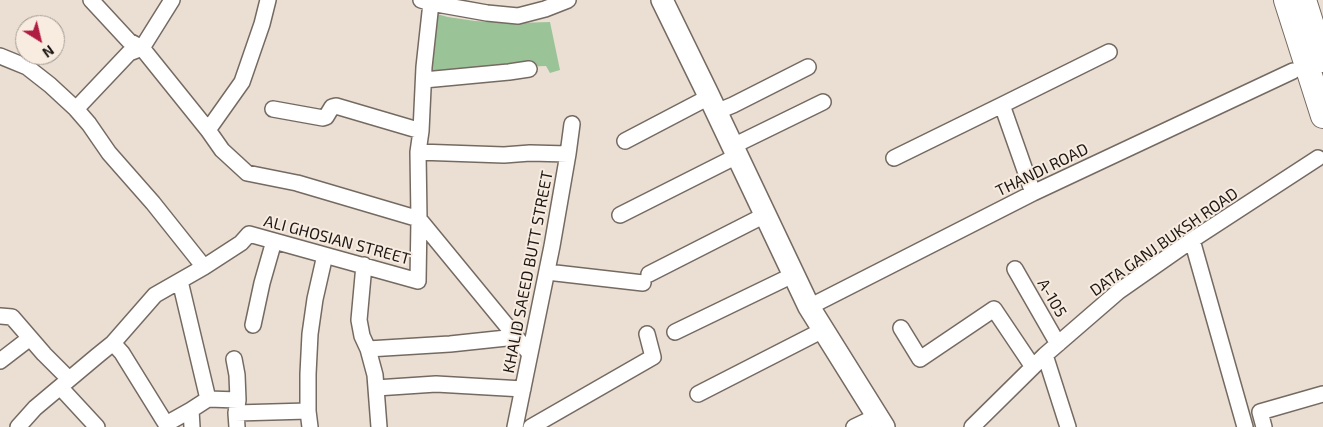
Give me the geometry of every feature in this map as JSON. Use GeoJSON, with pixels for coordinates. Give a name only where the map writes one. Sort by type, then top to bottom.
{"type":"FeatureCollection","features":[{"type":"Feature","properties":{"kind":"main road"},"geometry":{"type":"LineString","coordinates":[[1286,0],[1323,116]]}},
{"type":"Feature","properties":{"kind":"main road"},"geometry":{"type":"LineString","coordinates":[[1304,0],[1323,60]]}},
{"type":"Feature","properties":{"kind":"street"},"geometry":{"type":"LineString","coordinates":[[91,0],[129,41],[142,48],[222,150],[247,173],[296,183],[420,219],[530,354]]}},
{"type":"Feature","properties":{"kind":"street"},"geometry":{"type":"LineString","coordinates":[[76,109],[129,53],[142,48],[172,0]]}},
{"type":"Feature","properties":{"kind":"street"},"geometry":{"type":"LineString","coordinates":[[208,130],[242,82],[262,24],[268,0]]}},
{"type":"Feature","properties":{"kind":"street"},"geometry":{"type":"LineString","coordinates":[[420,219],[418,152],[424,80],[426,2],[487,13],[518,16],[545,9],[568,0]]}},
{"type":"Feature","properties":{"kind":"street"},"geometry":{"type":"LineString","coordinates":[[662,0],[809,307],[880,422],[854,427]]}},
{"type":"Feature","properties":{"kind":"street"},"geometry":{"type":"LineString","coordinates":[[894,158],[1109,52]]}},
{"type":"Feature","properties":{"kind":"street"},"geometry":{"type":"LineString","coordinates":[[0,56],[27,67],[76,109],[109,153],[153,203],[204,267]]}},
{"type":"Feature","properties":{"kind":"street"},"geometry":{"type":"LineString","coordinates":[[625,142],[713,104],[733,105],[808,67]]}},
{"type":"Feature","properties":{"kind":"street"},"geometry":{"type":"LineString","coordinates":[[424,80],[530,69]]}},
{"type":"Feature","properties":{"kind":"street","name":"THANDI ROAD"},"geometry":{"type":"LineString","coordinates":[[809,307],[1033,194],[1293,71]]}},
{"type":"Feature","properties":{"kind":"street"},"geometry":{"type":"LineString","coordinates":[[620,215],[823,102]]}},
{"type":"Feature","properties":{"kind":"street"},"geometry":{"type":"LineString","coordinates":[[1002,105],[1033,194]]}},
{"type":"Feature","properties":{"kind":"street"},"geometry":{"type":"LineString","coordinates":[[273,109],[323,118],[326,117],[332,107],[336,106],[421,131]]}},
{"type":"Feature","properties":{"kind":"street","name":"KHALID SAEED BUTT STREET"},"geometry":{"type":"LineString","coordinates":[[515,427],[546,272],[572,124]]}},
{"type":"Feature","properties":{"kind":"street"},"geometry":{"type":"LineString","coordinates":[[418,152],[504,155],[530,153],[568,154]]}},
{"type":"Feature","properties":{"kind":"street","name":"DATA GANJ BUKSH ROAD"},"geometry":{"type":"LineString","coordinates":[[972,427],[1045,355],[1119,291],[1192,240],[1318,158]]}},
{"type":"Feature","properties":{"kind":"street"},"geometry":{"type":"LineString","coordinates":[[546,272],[646,278],[766,215]]}},
{"type":"Feature","properties":{"kind":"street","name":"ALI GHOSIAN STREET"},"geometry":{"type":"LineString","coordinates":[[18,427],[35,408],[114,343],[155,295],[241,243],[249,234],[418,280],[420,219]]}},
{"type":"Feature","properties":{"kind":"street"},"geometry":{"type":"LineString","coordinates":[[1192,240],[1245,427]]}},
{"type":"Feature","properties":{"kind":"street"},"geometry":{"type":"LineString","coordinates":[[253,325],[274,241]]}},
{"type":"Feature","properties":{"kind":"street"},"geometry":{"type":"LineString","coordinates":[[310,427],[308,411],[310,334],[315,299],[325,254]]}},
{"type":"Feature","properties":{"kind":"street"},"geometry":{"type":"LineString","coordinates":[[364,265],[359,320],[362,336],[368,349],[375,375],[380,427]]}},
{"type":"Feature","properties":{"kind":"street","name":"A-105"},"geometry":{"type":"LineString","coordinates":[[1015,269],[1058,344]]}},
{"type":"Feature","properties":{"kind":"street"},"geometry":{"type":"LineString","coordinates":[[675,332],[794,274]]}},
{"type":"Feature","properties":{"kind":"street"},"geometry":{"type":"LineString","coordinates":[[180,281],[208,399]]}},
{"type":"Feature","properties":{"kind":"street"},"geometry":{"type":"LineString","coordinates":[[901,328],[920,359],[994,309],[1033,367]]}},
{"type":"Feature","properties":{"kind":"street"},"geometry":{"type":"LineString","coordinates":[[0,316],[12,317],[97,427]]}},
{"type":"Feature","properties":{"kind":"street"},"geometry":{"type":"LineString","coordinates":[[698,394],[823,330]]}},
{"type":"Feature","properties":{"kind":"street"},"geometry":{"type":"LineString","coordinates":[[531,427],[653,357],[647,334]]}},
{"type":"Feature","properties":{"kind":"street"},"geometry":{"type":"LineString","coordinates":[[368,349],[450,344],[516,337]]}},
{"type":"Feature","properties":{"kind":"street"},"geometry":{"type":"LineString","coordinates":[[0,361],[30,338]]}},
{"type":"Feature","properties":{"kind":"street"},"geometry":{"type":"LineString","coordinates":[[114,343],[164,422],[168,423],[208,399]]}},
{"type":"Feature","properties":{"kind":"street"},"geometry":{"type":"LineString","coordinates":[[1045,355],[1068,427]]}},
{"type":"Feature","properties":{"kind":"street"},"geometry":{"type":"LineString","coordinates":[[234,359],[237,376],[237,413]]}},
{"type":"Feature","properties":{"kind":"street"},"geometry":{"type":"LineString","coordinates":[[376,388],[436,384],[523,389]]}},
{"type":"Feature","properties":{"kind":"street"},"geometry":{"type":"LineString","coordinates":[[1264,427],[1260,412],[1323,394]]}},
{"type":"Feature","properties":{"kind":"street"},"geometry":{"type":"LineString","coordinates":[[208,399],[237,413],[308,411]]}},
{"type":"Feature","properties":{"kind":"street"},"geometry":{"type":"LineString","coordinates":[[191,410],[192,427]]}},
{"type":"Feature","properties":{"kind":"green space"},"geometry":{"type":"Polygon","coordinates":[[[433,13],[475,21],[550,22],[560,70],[550,73],[546,66],[522,67],[432,76],[433,13]]]}}]}
